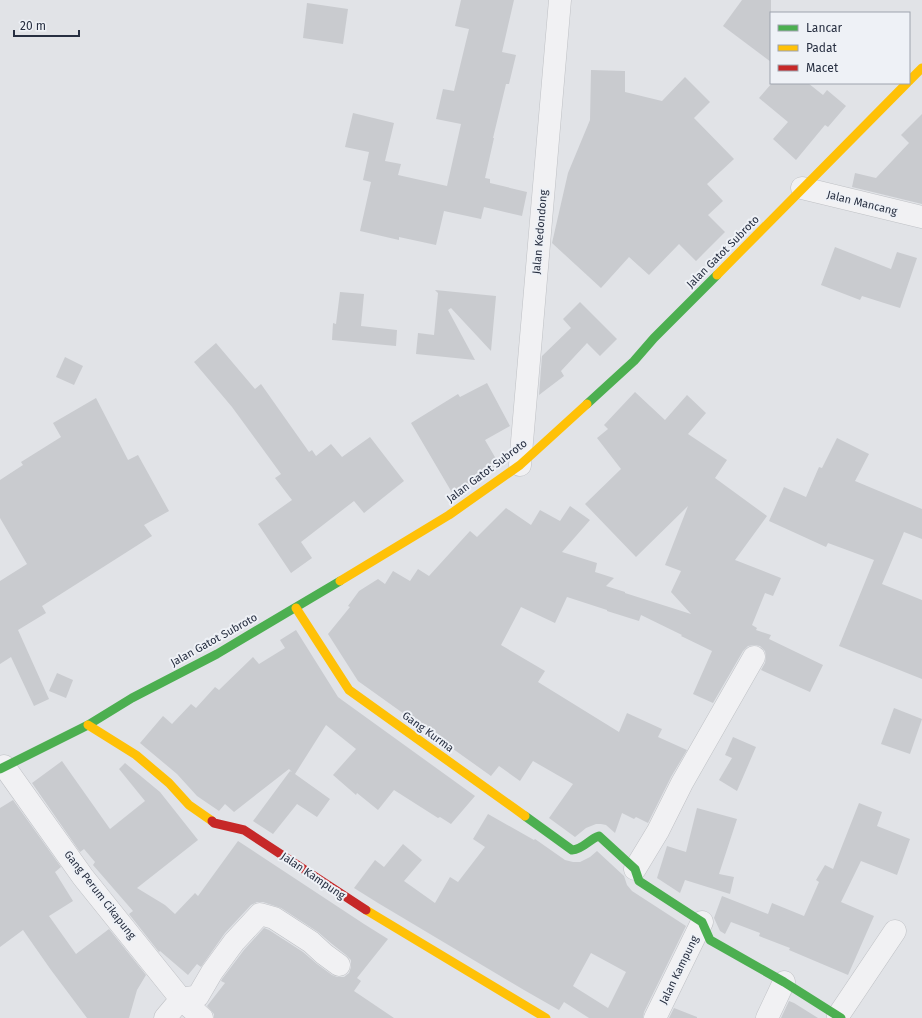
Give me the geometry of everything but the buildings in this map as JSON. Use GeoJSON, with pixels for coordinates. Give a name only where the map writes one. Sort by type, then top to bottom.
{"type":"FeatureCollection","features":[{"type":"Feature","properties":{"kind":"street","name":"Jalan Kedondong"},"geometry":{"type":"LineString","coordinates":[[520,465],[560,0]]}},
{"type":"Feature","properties":{"kind":"street","name":"Jalan Gatot Subroto"},"geometry":{"type":"LineString","coordinates":[[910,80],[922,68]]}},
{"type":"Feature","properties":{"kind":"street","name":"Jalan Gatot Subroto"},"geometry":{"type":"LineString","coordinates":[[2,768],[88,725],[132,698],[217,654],[296,608],[449,514],[520,465],[634,361],[654,338],[906,84]]}},
{"type":"Feature","properties":{"kind":"street","name":"Jalan Mancang"},"geometry":{"type":"LineString","coordinates":[[802,188],[922,217]]}},
{"type":"Feature","properties":{"kind":"street","name":"Gang Kurma"},"geometry":{"type":"LineString","coordinates":[[296,608],[349,690],[572,850],[580,850],[595,837],[599,836],[635,869]]}},
{"type":"Feature","properties":{"kind":"street"},"geometry":{"type":"LineString","coordinates":[[754,657],[635,869],[639,881],[702,922],[710,940],[784,982],[840,1017],[894,932]]}},
{"type":"Feature","properties":{"kind":"street","name":"Jalan Kampung"},"geometry":{"type":"LineString","coordinates":[[88,725],[136,755],[169,783],[188,805],[214,823],[244,830],[371,914],[546,1018]]}},
{"type":"Feature","properties":{"kind":"street","name":"Gang Perum Cikapung"},"geometry":{"type":"LineString","coordinates":[[2,768],[83,877],[181,999],[202,1018]]}},
{"type":"Feature","properties":{"kind":"street"},"geometry":{"type":"LineString","coordinates":[[165,1018],[181,999],[198,996],[212,972],[234,942],[260,914],[274,918],[311,942],[339,965]]}},
{"type":"Feature","properties":{"kind":"street","name":"Jalan Kampung"},"geometry":{"type":"LineString","coordinates":[[655,1018],[702,922]]}},
{"type":"Feature","properties":{"kind":"street"},"geometry":{"type":"LineString","coordinates":[[767,1018],[784,982]]}},
{"type":"Feature","properties":{"kind":"traffic: fast"},"geometry":{"type":"LineString","coordinates":[[587,404],[634,361],[654,338],[717,275]]}},
{"type":"Feature","properties":{"kind":"traffic: fast"},"geometry":{"type":"LineString","coordinates":[[0,769],[88,725],[132,698],[217,654],[340,581]]}},
{"type":"Feature","properties":{"kind":"traffic: fast"},"geometry":{"type":"LineString","coordinates":[[525,816],[572,850],[580,848],[592,839],[599,836],[635,869],[639,881],[702,922],[710,940],[784,982],[841,1018]]}},
{"type":"Feature","properties":{"kind":"traffic: slow"},"geometry":{"type":"LineString","coordinates":[[910,80],[922,68]]}},
{"type":"Feature","properties":{"kind":"traffic: slow"},"geometry":{"type":"LineString","coordinates":[[717,275],[906,84]]}},
{"type":"Feature","properties":{"kind":"traffic: slow"},"geometry":{"type":"LineString","coordinates":[[340,581],[449,515],[520,465],[587,404]]}},
{"type":"Feature","properties":{"kind":"traffic: slow"},"geometry":{"type":"LineString","coordinates":[[296,608],[349,690],[525,816]]}},
{"type":"Feature","properties":{"kind":"traffic: slow"},"geometry":{"type":"LineString","coordinates":[[88,725],[136,755],[169,783],[189,805],[212,821]]}},
{"type":"Feature","properties":{"kind":"traffic: slow"},"geometry":{"type":"LineString","coordinates":[[366,910],[546,1018]]}},
{"type":"Feature","properties":{"kind":"traffic: jam"},"geometry":{"type":"LineString","coordinates":[[212,821],[214,823],[244,830],[366,910]]}}]}
